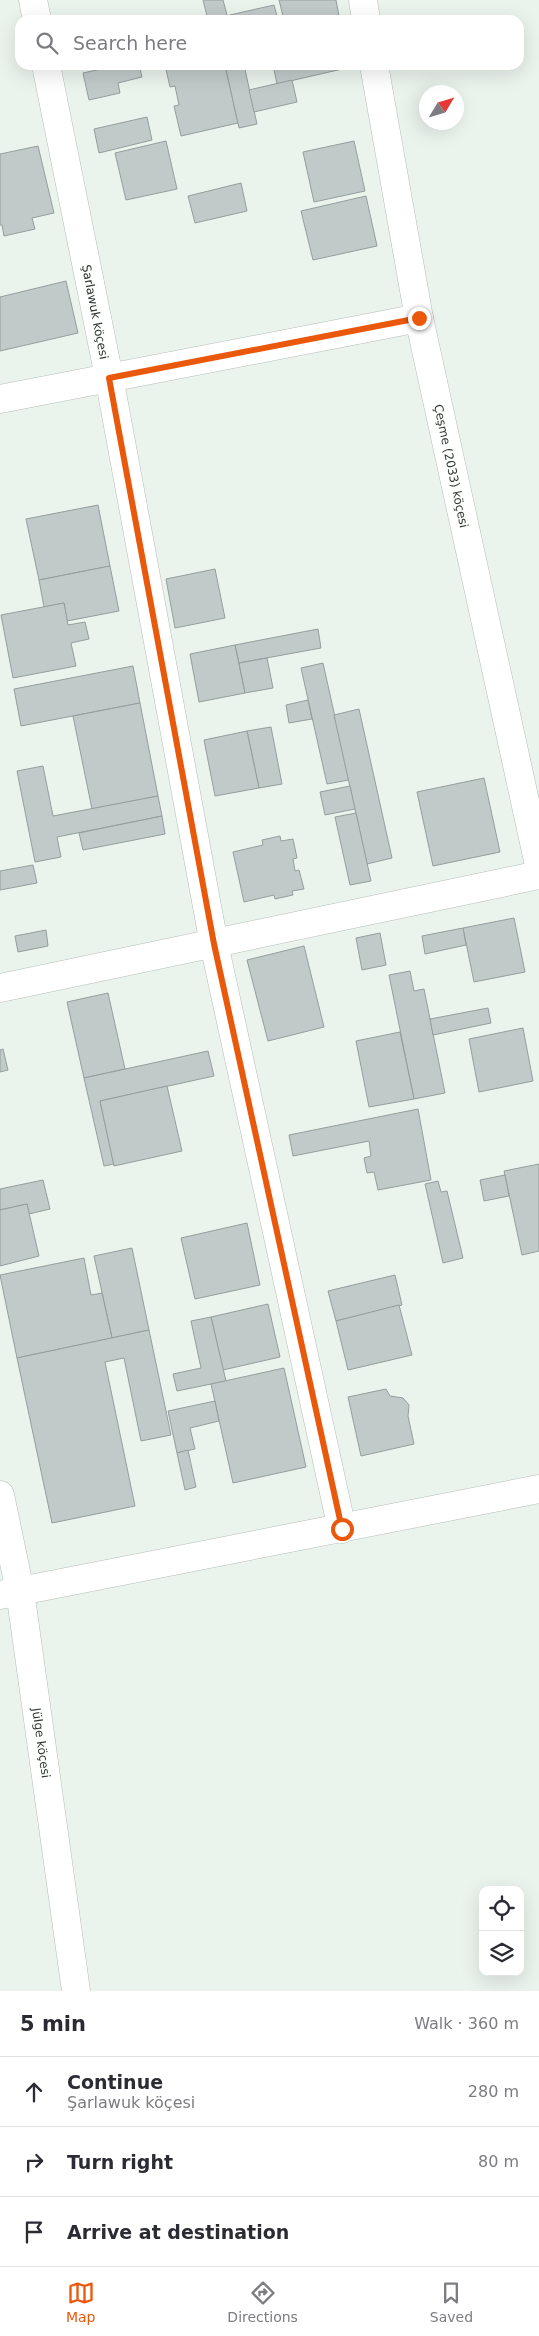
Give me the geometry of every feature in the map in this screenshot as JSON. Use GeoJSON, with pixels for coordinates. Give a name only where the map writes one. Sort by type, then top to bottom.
{"type":"FeatureCollection","features":[{"type":"Feature","properties":{"kind":"street"},"geometry":{"type":"LineString","coordinates":[[33,0],[36,15]]}},
{"type":"Feature","properties":{"kind":"street"},"geometry":{"type":"LineString","coordinates":[[363,0],[365,15]]}},
{"type":"Feature","properties":{"kind":"street","name":"Şarlawuk köçesi"},"geometry":{"type":"LineString","coordinates":[[47,70],[109,378],[214,944],[342,1529]]}},
{"type":"Feature","properties":{"kind":"street","name":"Çeşme (2033) köçesi"},"geometry":{"type":"LineString","coordinates":[[375,70],[419,318],[539,865]]}},
{"type":"Feature","properties":{"kind":"street"},"geometry":{"type":"LineString","coordinates":[[0,399],[419,318]]}},
{"type":"Feature","properties":{"kind":"street"},"geometry":{"type":"LineString","coordinates":[[0,988],[539,876]]}},
{"type":"Feature","properties":{"kind":"street"},"geometry":{"type":"LineString","coordinates":[[10,1593],[539,1489]]}},
{"type":"Feature","properties":{"kind":"street","name":"Jülge köçesi"},"geometry":{"type":"LineString","coordinates":[[0,1495],[10,1593],[76,1991]]}},
{"type":"Feature","properties":{"kind":"building"},"geometry":{"type":"Polygon","coordinates":[[[203,0],[223,0],[227,15],[207,15],[203,0]]]}},
{"type":"Feature","properties":{"kind":"building"},"geometry":{"type":"Polygon","coordinates":[[[279,0],[336,0],[339,15],[283,15],[279,0]]]}},
{"type":"Feature","properties":{"kind":"building"},"geometry":{"type":"Polygon","coordinates":[[[274,5],[277,15],[230,15],[274,5]]]}},
{"type":"Feature","properties":{"kind":"building"},"geometry":{"type":"Polygon","coordinates":[[[96,70],[140,70],[142,77],[118,83],[120,93],[89,100],[83,73],[96,70]]]}},
{"type":"Feature","properties":{"kind":"building"},"geometry":{"type":"Polygon","coordinates":[[[166,70],[226,70],[238,123],[181,136],[174,106],[179,105],[175,86],[170,87],[166,70]]]}},
{"type":"Feature","properties":{"kind":"building"},"geometry":{"type":"Polygon","coordinates":[[[226,70],[245,70],[257,124],[239,128],[226,70]]]}},
{"type":"Feature","properties":{"kind":"building"},"geometry":{"type":"Polygon","coordinates":[[[274,70],[338,70],[277,84],[274,70]]]}},
{"type":"Feature","properties":{"kind":"building"},"geometry":{"type":"Polygon","coordinates":[[[292,80],[297,102],[254,112],[249,90],[292,80]]]}},
{"type":"Feature","properties":{"kind":"building"},"geometry":{"type":"Polygon","coordinates":[[[147,117],[152,140],[99,153],[94,129],[147,117]]]}},
{"type":"Feature","properties":{"kind":"building"},"geometry":{"type":"Polygon","coordinates":[[[166,141],[177,189],[126,200],[115,153],[166,141]]]}},
{"type":"Feature","properties":{"kind":"building"},"geometry":{"type":"Polygon","coordinates":[[[354,141],[365,191],[314,202],[303,152],[354,141]]]}},
{"type":"Feature","properties":{"kind":"building"},"geometry":{"type":"Polygon","coordinates":[[[38,146],[54,213],[32,218],[35,229],[4,236],[2,225],[0,225],[0,154],[38,146]]]}},
{"type":"Feature","properties":{"kind":"building"},"geometry":{"type":"Polygon","coordinates":[[[241,183],[247,211],[195,223],[188,196],[241,183]]]}},
{"type":"Feature","properties":{"kind":"building"},"geometry":{"type":"Polygon","coordinates":[[[366,196],[377,246],[313,260],[301,211],[366,196]]]}},
{"type":"Feature","properties":{"kind":"building"},"geometry":{"type":"Polygon","coordinates":[[[66,281],[78,333],[0,351],[0,297],[66,281]]]}},
{"type":"Feature","properties":{"kind":"building"},"geometry":{"type":"Polygon","coordinates":[[[98,505],[110,566],[39,580],[26,519],[98,505]]]}},
{"type":"Feature","properties":{"kind":"building"},"geometry":{"type":"Polygon","coordinates":[[[110,566],[119,611],[67,621],[64,603],[44,607],[39,580],[110,566]]]}},
{"type":"Feature","properties":{"kind":"building"},"geometry":{"type":"Polygon","coordinates":[[[215,569],[225,618],[175,628],[166,579],[215,569]]]}},
{"type":"Feature","properties":{"kind":"building"},"geometry":{"type":"Polygon","coordinates":[[[64,603],[68,625],[85,622],[89,639],[71,643],[76,666],[13,678],[1,615],[64,603]]]}},
{"type":"Feature","properties":{"kind":"building"},"geometry":{"type":"Polygon","coordinates":[[[318,629],[321,648],[239,663],[235,645],[318,629]]]}},
{"type":"Feature","properties":{"kind":"building"},"geometry":{"type":"Polygon","coordinates":[[[235,645],[245,693],[199,702],[190,654],[235,645]]]}},
{"type":"Feature","properties":{"kind":"building"},"geometry":{"type":"Polygon","coordinates":[[[267,658],[273,688],[245,693],[239,663],[267,658]]]}},
{"type":"Feature","properties":{"kind":"building"},"geometry":{"type":"Polygon","coordinates":[[[323,663],[349,780],[327,784],[301,668],[323,663]]]}},
{"type":"Feature","properties":{"kind":"building"},"geometry":{"type":"Polygon","coordinates":[[[133,666],[140,703],[21,726],[14,689],[133,666]]]}},
{"type":"Feature","properties":{"kind":"building"},"geometry":{"type":"Polygon","coordinates":[[[308,700],[312,719],[289,723],[286,705],[308,700]]]}},
{"type":"Feature","properties":{"kind":"building"},"geometry":{"type":"Polygon","coordinates":[[[140,703],[158,796],[92,809],[73,716],[140,703]]]}},
{"type":"Feature","properties":{"kind":"building"},"geometry":{"type":"Polygon","coordinates":[[[359,709],[392,858],[367,864],[334,715],[359,709]]]}},
{"type":"Feature","properties":{"kind":"building"},"geometry":{"type":"Polygon","coordinates":[[[271,727],[282,784],[259,788],[247,731],[271,727]]]}},
{"type":"Feature","properties":{"kind":"building"},"geometry":{"type":"Polygon","coordinates":[[[247,731],[259,788],[215,796],[204,740],[247,731]]]}},
{"type":"Feature","properties":{"kind":"building"},"geometry":{"type":"Polygon","coordinates":[[[43,766],[53,816],[158,796],[162,816],[57,837],[61,857],[35,862],[17,771],[43,766]]]}},
{"type":"Feature","properties":{"kind":"building"},"geometry":{"type":"Polygon","coordinates":[[[484,778],[500,852],[433,866],[417,792],[484,778]]]}},
{"type":"Feature","properties":{"kind":"building"},"geometry":{"type":"Polygon","coordinates":[[[350,786],[355,809],[325,815],[320,792],[350,786]]]}},
{"type":"Feature","properties":{"kind":"building"},"geometry":{"type":"Polygon","coordinates":[[[356,813],[371,881],[350,885],[335,817],[356,813]]]}},
{"type":"Feature","properties":{"kind":"building"},"geometry":{"type":"Polygon","coordinates":[[[162,816],[165,834],[83,850],[79,833],[162,816]]]}},
{"type":"Feature","properties":{"kind":"building"},"geometry":{"type":"Polygon","coordinates":[[[280,836],[281,841],[293,839],[297,858],[293,859],[295,871],[299,870],[304,889],[292,891],[293,895],[275,899],[274,895],[244,902],[233,852],[263,845],[262,840],[280,836]]]}},
{"type":"Feature","properties":{"kind":"building"},"geometry":{"type":"Polygon","coordinates":[[[33,865],[37,883],[0,890],[0,871],[33,865]]]}},
{"type":"Feature","properties":{"kind":"building"},"geometry":{"type":"Polygon","coordinates":[[[514,918],[525,972],[474,982],[463,928],[514,918]]]}},
{"type":"Feature","properties":{"kind":"building"},"geometry":{"type":"Polygon","coordinates":[[[463,928],[466,945],[425,954],[422,936],[463,928]]]}},
{"type":"Feature","properties":{"kind":"building"},"geometry":{"type":"Polygon","coordinates":[[[46,930],[48,946],[18,952],[15,936],[46,930]]]}},
{"type":"Feature","properties":{"kind":"building"},"geometry":{"type":"Polygon","coordinates":[[[380,933],[386,965],[362,970],[356,938],[380,933]]]}},
{"type":"Feature","properties":{"kind":"building"},"geometry":{"type":"Polygon","coordinates":[[[304,946],[324,1027],[268,1041],[247,960],[304,946]]]}},
{"type":"Feature","properties":{"kind":"building"},"geometry":{"type":"Polygon","coordinates":[[[410,971],[414,991],[424,989],[445,1093],[414,1099],[389,975],[410,971]]]}},
{"type":"Feature","properties":{"kind":"building"},"geometry":{"type":"Polygon","coordinates":[[[108,993],[125,1069],[84,1078],[67,1002],[108,993]]]}},
{"type":"Feature","properties":{"kind":"building"},"geometry":{"type":"Polygon","coordinates":[[[488,1008],[491,1023],[433,1035],[430,1019],[488,1008]]]}},
{"type":"Feature","properties":{"kind":"building"},"geometry":{"type":"Polygon","coordinates":[[[523,1028],[533,1081],[479,1092],[469,1039],[523,1028]]]}},
{"type":"Feature","properties":{"kind":"building"},"geometry":{"type":"Polygon","coordinates":[[[400,1032],[414,1099],[369,1107],[356,1041],[400,1032]]]}},
{"type":"Feature","properties":{"kind":"building"},"geometry":{"type":"Polygon","coordinates":[[[3,1049],[8,1070],[0,1072],[0,1050],[3,1049]]]}},
{"type":"Feature","properties":{"kind":"building"},"geometry":{"type":"Polygon","coordinates":[[[208,1051],[214,1076],[100,1101],[114,1164],[104,1166],[84,1078],[208,1051]]]}},
{"type":"Feature","properties":{"kind":"building"},"geometry":{"type":"Polygon","coordinates":[[[167,1086],[182,1151],[114,1166],[100,1101],[167,1086]]]}},
{"type":"Feature","properties":{"kind":"building"},"geometry":{"type":"Polygon","coordinates":[[[418,1109],[431,1180],[378,1190],[374,1172],[367,1173],[364,1158],[371,1156],[369,1141],[293,1156],[289,1135],[418,1109]]]}},
{"type":"Feature","properties":{"kind":"building"},"geometry":{"type":"Polygon","coordinates":[[[539,1164],[539,1251],[522,1255],[504,1171],[539,1164]]]}},
{"type":"Feature","properties":{"kind":"building"},"geometry":{"type":"Polygon","coordinates":[[[505,1175],[509,1196],[484,1201],[480,1180],[505,1175]]]}},
{"type":"Feature","properties":{"kind":"building"},"geometry":{"type":"Polygon","coordinates":[[[43,1180],[50,1209],[29,1214],[27,1204],[0,1210],[0,1189],[43,1180]]]}},
{"type":"Feature","properties":{"kind":"building"},"geometry":{"type":"Polygon","coordinates":[[[438,1181],[441,1192],[447,1191],[463,1258],[443,1263],[425,1184],[438,1181]]]}},
{"type":"Feature","properties":{"kind":"building"},"geometry":{"type":"Polygon","coordinates":[[[27,1204],[39,1256],[0,1266],[0,1210],[27,1204]]]}},
{"type":"Feature","properties":{"kind":"building"},"geometry":{"type":"Polygon","coordinates":[[[247,1223],[260,1285],[195,1299],[181,1238],[247,1223]]]}},
{"type":"Feature","properties":{"kind":"building"},"geometry":{"type":"Polygon","coordinates":[[[132,1248],[149,1330],[112,1338],[94,1256],[132,1248]]]}},
{"type":"Feature","properties":{"kind":"building"},"geometry":{"type":"Polygon","coordinates":[[[84,1258],[91,1295],[102,1293],[112,1338],[17,1358],[0,1275],[84,1258]]]}},
{"type":"Feature","properties":{"kind":"building"},"geometry":{"type":"Polygon","coordinates":[[[395,1275],[402,1305],[336,1321],[328,1291],[395,1275]]]}},
{"type":"Feature","properties":{"kind":"building"},"geometry":{"type":"Polygon","coordinates":[[[268,1304],[280,1357],[223,1370],[211,1317],[268,1304]]]}},
{"type":"Feature","properties":{"kind":"building"},"geometry":{"type":"Polygon","coordinates":[[[399,1305],[412,1355],[348,1370],[336,1321],[399,1305]]]}},
{"type":"Feature","properties":{"kind":"building"},"geometry":{"type":"Polygon","coordinates":[[[211,1317],[226,1381],[177,1391],[173,1374],[201,1368],[191,1321],[211,1317]]]}},
{"type":"Feature","properties":{"kind":"building"},"geometry":{"type":"Polygon","coordinates":[[[149,1330],[171,1435],[141,1441],[124,1358],[105,1362],[135,1506],[52,1523],[17,1358],[149,1330]]]}},
{"type":"Feature","properties":{"kind":"building"},"geometry":{"type":"Polygon","coordinates":[[[284,1368],[306,1467],[233,1483],[211,1384],[284,1368]]]}},
{"type":"Feature","properties":{"kind":"building"},"geometry":{"type":"Polygon","coordinates":[[[386,1389],[390,1396],[403,1398],[409,1405],[408,1416],[414,1444],[361,1456],[348,1397],[386,1389]]]}},
{"type":"Feature","properties":{"kind":"building"},"geometry":{"type":"Polygon","coordinates":[[[215,1401],[219,1421],[190,1428],[195,1449],[177,1453],[168,1411],[215,1401]]]}},
{"type":"Feature","properties":{"kind":"building"},"geometry":{"type":"Polygon","coordinates":[[[188,1450],[196,1487],[185,1490],[177,1453],[188,1450]]]}},
{"type":"Feature","properties":{"kind":"route"},"geometry":{"type":"LineString","coordinates":[[342,1529],[214,944],[109,378],[419,318]]}}]}
